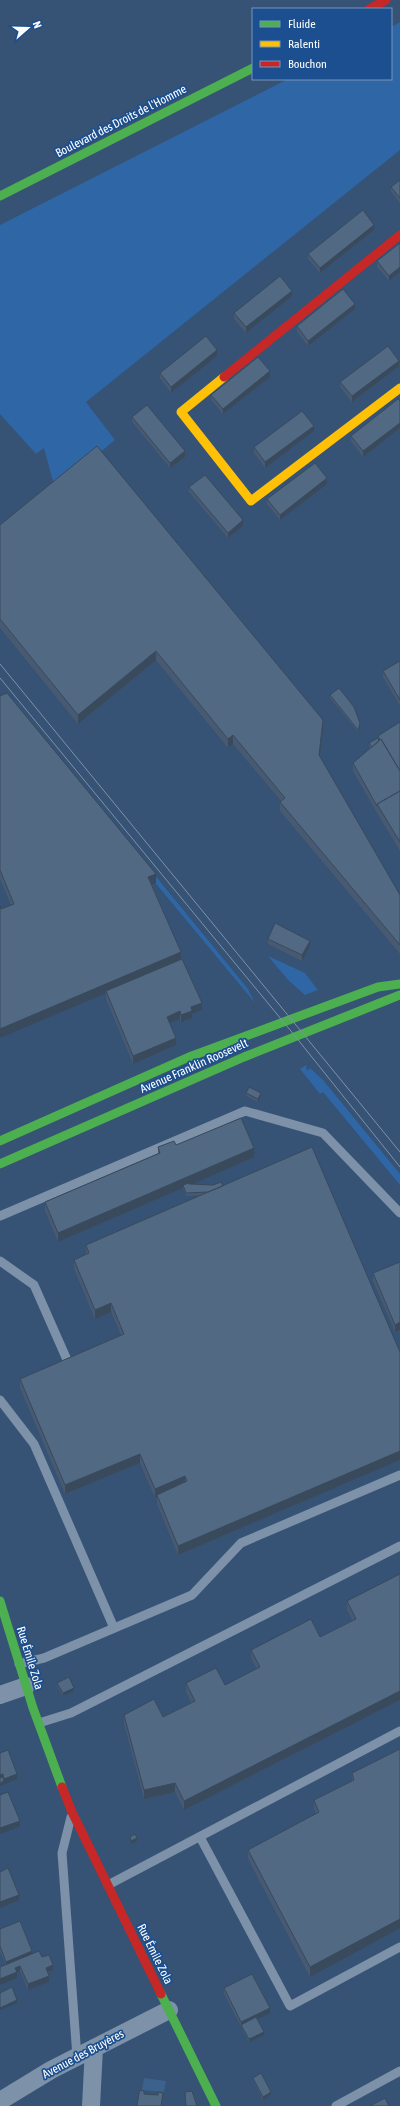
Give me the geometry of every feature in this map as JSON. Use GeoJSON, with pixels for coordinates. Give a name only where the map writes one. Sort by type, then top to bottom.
{"type":"FeatureCollection","features":[{"type":"Feature","properties":{"kind":"street"},"geometry":{"type":"LineString","coordinates":[[370,8],[386,0]]}},
{"type":"Feature","properties":{"kind":"street","name":"Boulevard des Droits de l'Homme"},"geometry":{"type":"LineString","coordinates":[[0,196],[252,69]]}},
{"type":"Feature","properties":{"kind":"street"},"geometry":{"type":"LineString","coordinates":[[400,235],[181,412],[251,501],[400,388]]}},
{"type":"Feature","properties":{"kind":"street","name":"Avenue Franklin Roosevelt"},"geometry":{"type":"LineString","coordinates":[[0,1141],[189,1057],[378,987],[400,984]]}},
{"type":"Feature","properties":{"kind":"street","name":"Avenue Franklin Roosevelt"},"geometry":{"type":"LineString","coordinates":[[0,1164],[244,1057],[400,994]]}},
{"type":"Feature","properties":{"kind":"street","name":"Rue Émile Zola"},"geometry":{"type":"LineString","coordinates":[[0,1601],[26,1686],[57,1776],[72,1812],[216,2106]]}},
{"type":"Feature","properties":{"kind":"street"},"geometry":{"type":"LineString","coordinates":[[0,1695],[26,1686]]}},
{"type":"Feature","properties":{"kind":"street","name":"Avenue des Bruyères"},"geometry":{"type":"LineString","coordinates":[[0,2101],[51,2070],[169,2010]]}},
{"type":"Feature","properties":{"kind":"street"},"geometry":{"type":"LineString","coordinates":[[91,2106],[94,2048]]}},
{"type":"Feature","properties":{"kind":"lane"},"geometry":{"type":"LineString","coordinates":[[0,1216],[245,1111],[323,1133],[400,1213]]}},
{"type":"Feature","properties":{"kind":"lane"},"geometry":{"type":"LineString","coordinates":[[0,1261],[34,1285],[68,1362]]}},
{"type":"Feature","properties":{"kind":"lane"},"geometry":{"type":"LineString","coordinates":[[0,1400],[34,1444],[114,1628]]}},
{"type":"Feature","properties":{"kind":"lane"},"geometry":{"type":"LineString","coordinates":[[19,1664],[44,1658],[192,1595],[241,1543],[400,1475]]}},
{"type":"Feature","properties":{"kind":"lane"},"geometry":{"type":"LineString","coordinates":[[39,1723],[71,1713],[400,1546]]}},
{"type":"Feature","properties":{"kind":"lane"},"geometry":{"type":"LineString","coordinates":[[108,1885],[400,1731]]}},
{"type":"Feature","properties":{"kind":"lane"},"geometry":{"type":"LineString","coordinates":[[72,1812],[62,1853],[77,2057]]}},
{"type":"Feature","properties":{"kind":"lane"},"geometry":{"type":"LineString","coordinates":[[200,1837],[290,2006],[400,1947]]}},
{"type":"Feature","properties":{"kind":"lane"},"geometry":{"type":"LineString","coordinates":[[336,2106],[400,2071]]}},
{"type":"Feature","properties":{"kind":"shaded area"},"geometry":{"type":"Polygon","coordinates":[[[400,22],[400,150],[86,402],[115,440],[55,489],[44,448],[36,454],[0,414],[0,225],[286,80],[392,80],[392,26],[400,22]]]}},
{"type":"Feature","properties":{"kind":"shaded area"},"geometry":{"type":"Polygon","coordinates":[[[108,818],[248,989],[255,1003],[104,821],[108,818]]]}},
{"type":"Feature","properties":{"kind":"shaded area"},"geometry":{"type":"Polygon","coordinates":[[[268,956],[305,973],[318,990],[305,995],[288,980],[268,956]]]}},
{"type":"Feature","properties":{"kind":"shaded area"},"geometry":{"type":"Polygon","coordinates":[[[306,1065],[307,1071],[310,1068],[323,1080],[400,1174],[400,1185],[323,1092],[320,1094],[300,1069],[306,1065]]]}},
{"type":"Feature","properties":{"kind":"shaded area"},"geometry":{"type":"Polygon","coordinates":[[[144,2078],[166,2081],[164,2092],[142,2090],[144,2078]]]}},
{"type":"Feature","properties":{"kind":"building"},"geometry":{"type":"Polygon","coordinates":[[[400,180],[400,198],[391,187],[400,180]]]}},
{"type":"Feature","properties":{"kind":"building"},"geometry":{"type":"Polygon","coordinates":[[[363,210],[374,225],[320,268],[308,254],[363,210]]]}},
{"type":"Feature","properties":{"kind":"building"},"geometry":{"type":"Polygon","coordinates":[[[400,243],[400,267],[389,276],[377,261],[400,243]]]}},
{"type":"Feature","properties":{"kind":"building"},"geometry":{"type":"Polygon","coordinates":[[[280,276],[292,291],[246,327],[234,313],[280,276]]]}},
{"type":"Feature","properties":{"kind":"building"},"geometry":{"type":"Polygon","coordinates":[[[343,289],[355,304],[308,341],[297,326],[343,289]]]}},
{"type":"Feature","properties":{"kind":"building"},"geometry":{"type":"Polygon","coordinates":[[[206,336],[217,350],[171,387],[160,373],[206,336]]]}},
{"type":"Feature","properties":{"kind":"building"},"geometry":{"type":"Polygon","coordinates":[[[388,346],[399,361],[352,396],[340,382],[388,346]]]}},
{"type":"Feature","properties":{"kind":"building"},"geometry":{"type":"Polygon","coordinates":[[[258,357],[270,371],[223,409],[211,395],[258,357]]]}},
{"type":"Feature","properties":{"kind":"building"},"geometry":{"type":"Polygon","coordinates":[[[398,399],[400,401],[400,423],[363,451],[351,436],[398,399]]]}},
{"type":"Feature","properties":{"kind":"building"},"geometry":{"type":"Polygon","coordinates":[[[147,405],[185,451],[170,463],[132,417],[147,405]]]}},
{"type":"Feature","properties":{"kind":"building"},"geometry":{"type":"Polygon","coordinates":[[[302,411],[314,426],[265,462],[254,447],[302,411]]]}},
{"type":"Feature","properties":{"kind":"building"},"geometry":{"type":"Polygon","coordinates":[[[97,446],[323,720],[319,755],[400,895],[400,945],[280,802],[285,798],[233,735],[228,739],[156,651],[78,715],[0,619],[0,525],[97,446]]]}},
{"type":"Feature","properties":{"kind":"building"},"geometry":{"type":"Polygon","coordinates":[[[315,463],[327,478],[280,515],[267,499],[315,463]]]}},
{"type":"Feature","properties":{"kind":"building"},"geometry":{"type":"Polygon","coordinates":[[[205,475],[243,520],[228,533],[189,487],[205,475]]]}},
{"type":"Feature","properties":{"kind":"building"},"geometry":{"type":"Polygon","coordinates":[[[400,661],[400,700],[383,671],[400,661]]]}},
{"type":"Feature","properties":{"kind":"building"},"geometry":{"type":"Polygon","coordinates":[[[339,688],[354,707],[360,723],[358,730],[330,695],[339,688]]]}},
{"type":"Feature","properties":{"kind":"building"},"geometry":{"type":"Polygon","coordinates":[[[7,693],[156,874],[148,877],[181,952],[0,1029],[0,906],[1,909],[14,904],[0,870],[0,696],[7,693]]]}},
{"type":"Feature","properties":{"kind":"building"},"geometry":{"type":"Polygon","coordinates":[[[400,722],[400,771],[378,736],[400,722]]]}},
{"type":"Feature","properties":{"kind":"building"},"geometry":{"type":"Polygon","coordinates":[[[378,738],[379,741],[372,747],[369,743],[378,738]]]}},
{"type":"Feature","properties":{"kind":"building"},"geometry":{"type":"Polygon","coordinates":[[[381,739],[400,771],[400,791],[377,804],[377,806],[353,763],[381,739]]]}},
{"type":"Feature","properties":{"kind":"building"},"geometry":{"type":"Polygon","coordinates":[[[400,791],[400,842],[377,804],[400,791]]]}},
{"type":"Feature","properties":{"kind":"building"},"geometry":{"type":"Polygon","coordinates":[[[275,923],[310,941],[302,955],[268,939],[275,923]]]}},
{"type":"Feature","properties":{"kind":"building"},"geometry":{"type":"Polygon","coordinates":[[[182,959],[202,1003],[191,1007],[192,1011],[181,1015],[180,1011],[167,1017],[176,1038],[133,1056],[106,991],[182,959]]]}},
{"type":"Feature","properties":{"kind":"building"},"geometry":{"type":"Polygon","coordinates":[[[249,1087],[261,1093],[258,1099],[246,1093],[249,1087]]]}},
{"type":"Feature","properties":{"kind":"building"},"geometry":{"type":"Polygon","coordinates":[[[241,1118],[254,1148],[58,1233],[45,1202],[160,1153],[158,1147],[174,1141],[176,1145],[241,1118]]]}},
{"type":"Feature","properties":{"kind":"building"},"geometry":{"type":"Polygon","coordinates":[[[312,1147],[400,1352],[400,1451],[178,1546],[157,1495],[187,1481],[185,1476],[155,1489],[140,1454],[65,1485],[20,1379],[124,1334],[111,1303],[95,1310],[74,1260],[89,1253],[86,1245],[312,1147]]]}},
{"type":"Feature","properties":{"kind":"building"},"geometry":{"type":"Polygon","coordinates":[[[221,1182],[223,1186],[208,1192],[186,1193],[183,1185],[189,1183],[213,1185],[221,1182]]]}},
{"type":"Feature","properties":{"kind":"building"},"geometry":{"type":"Polygon","coordinates":[[[400,1262],[400,1322],[395,1325],[373,1273],[400,1262]]]}},
{"type":"Feature","properties":{"kind":"building"},"geometry":{"type":"Polygon","coordinates":[[[400,1574],[400,1691],[184,1801],[175,1783],[144,1790],[124,1715],[154,1699],[163,1717],[195,1701],[186,1683],[216,1668],[225,1685],[260,1667],[251,1650],[311,1619],[320,1637],[356,1619],[347,1601],[400,1574]]]}},
{"type":"Feature","properties":{"kind":"building"},"geometry":{"type":"Polygon","coordinates":[[[69,1677],[74,1688],[63,1693],[57,1683],[69,1677]]]}},
{"type":"Feature","properties":{"kind":"building"},"geometry":{"type":"Polygon","coordinates":[[[400,1749],[400,1919],[310,1967],[248,1850],[319,1812],[314,1800],[354,1780],[352,1773],[400,1749]]]}},
{"type":"Feature","properties":{"kind":"building"},"geometry":{"type":"Polygon","coordinates":[[[8,1750],[17,1774],[4,1779],[3,1774],[0,1775],[0,1753],[8,1750]]]}},
{"type":"Feature","properties":{"kind":"building"},"geometry":{"type":"Polygon","coordinates":[[[3,1777],[4,1781],[0,1783],[0,1778],[3,1777]]]}},
{"type":"Feature","properties":{"kind":"building"},"geometry":{"type":"Polygon","coordinates":[[[8,1792],[20,1821],[0,1828],[0,1795],[8,1792]]]}},
{"type":"Feature","properties":{"kind":"building"},"geometry":{"type":"Polygon","coordinates":[[[135,1834],[137,1838],[131,1841],[130,1837],[135,1834]]]}},
{"type":"Feature","properties":{"kind":"building"},"geometry":{"type":"Polygon","coordinates":[[[8,1868],[19,1895],[0,1902],[0,1872],[8,1868]]]}},
{"type":"Feature","properties":{"kind":"building"},"geometry":{"type":"Polygon","coordinates":[[[20,1921],[32,1951],[6,1962],[0,1946],[0,1929],[20,1921]]]}},
{"type":"Feature","properties":{"kind":"building"},"geometry":{"type":"Polygon","coordinates":[[[39,1951],[42,1957],[49,1955],[53,1965],[46,1968],[49,1976],[28,1984],[20,1966],[15,1968],[17,1972],[0,1979],[0,1967],[39,1951]]]}},
{"type":"Feature","properties":{"kind":"building"},"geometry":{"type":"Polygon","coordinates":[[[252,1974],[270,2008],[241,2022],[224,1988],[252,1974]]]}},
{"type":"Feature","properties":{"kind":"building"},"geometry":{"type":"Polygon","coordinates":[[[12,1987],[17,2000],[0,2008],[0,1993],[12,1987]]]}},
{"type":"Feature","properties":{"kind":"building"},"geometry":{"type":"Polygon","coordinates":[[[256,2017],[264,2032],[249,2039],[241,2025],[256,2017]]]}},
{"type":"Feature","properties":{"kind":"building"},"geometry":{"type":"Polygon","coordinates":[[[261,2073],[271,2092],[263,2097],[253,2078],[261,2073]]]}},
{"type":"Feature","properties":{"kind":"building"},"geometry":{"type":"Polygon","coordinates":[[[140,2090],[144,2091],[144,2094],[158,2095],[158,2092],[163,2093],[161,2106],[137,2106],[140,2090]]]}},
{"type":"Feature","properties":{"kind":"building"},"geometry":{"type":"Polygon","coordinates":[[[192,2091],[197,2106],[186,2106],[185,2092],[192,2091]]]}},
{"type":"Feature","properties":{"kind":"building"},"geometry":{"type":"Polygon","coordinates":[[[385,2098],[389,2106],[370,2106],[385,2098]]]}},
{"type":"Feature","properties":{"kind":"tram line"},"geometry":{"type":"LineString","coordinates":[[0,664],[400,1152]]}},
{"type":"Feature","properties":{"kind":"tram line"},"geometry":{"type":"LineString","coordinates":[[0,678],[295,1036],[400,1167]]}},
{"type":"Feature","properties":{"kind":"traffic: fast"},"geometry":{"type":"LineString","coordinates":[[0,196],[252,69]]}},
{"type":"Feature","properties":{"kind":"traffic: fast"},"geometry":{"type":"LineString","coordinates":[[0,1141],[189,1057],[378,987],[400,984]]}},
{"type":"Feature","properties":{"kind":"traffic: fast"},"geometry":{"type":"LineString","coordinates":[[0,1164],[244,1057],[400,995]]}},
{"type":"Feature","properties":{"kind":"traffic: fast"},"geometry":{"type":"LineString","coordinates":[[0,1601],[33,1708],[62,1787]]}},
{"type":"Feature","properties":{"kind":"traffic: fast"},"geometry":{"type":"LineString","coordinates":[[161,1994],[216,2106]]}},
{"type":"Feature","properties":{"kind":"traffic: slow"},"geometry":{"type":"LineString","coordinates":[[224,377],[181,412],[251,501],[400,388]]}},
{"type":"Feature","properties":{"kind":"traffic: jam"},"geometry":{"type":"LineString","coordinates":[[371,8],[386,0]]}},
{"type":"Feature","properties":{"kind":"traffic: jam"},"geometry":{"type":"LineString","coordinates":[[224,377],[400,235]]}},
{"type":"Feature","properties":{"kind":"traffic: jam"},"geometry":{"type":"LineString","coordinates":[[62,1787],[72,1812],[161,1994]]}}]}
